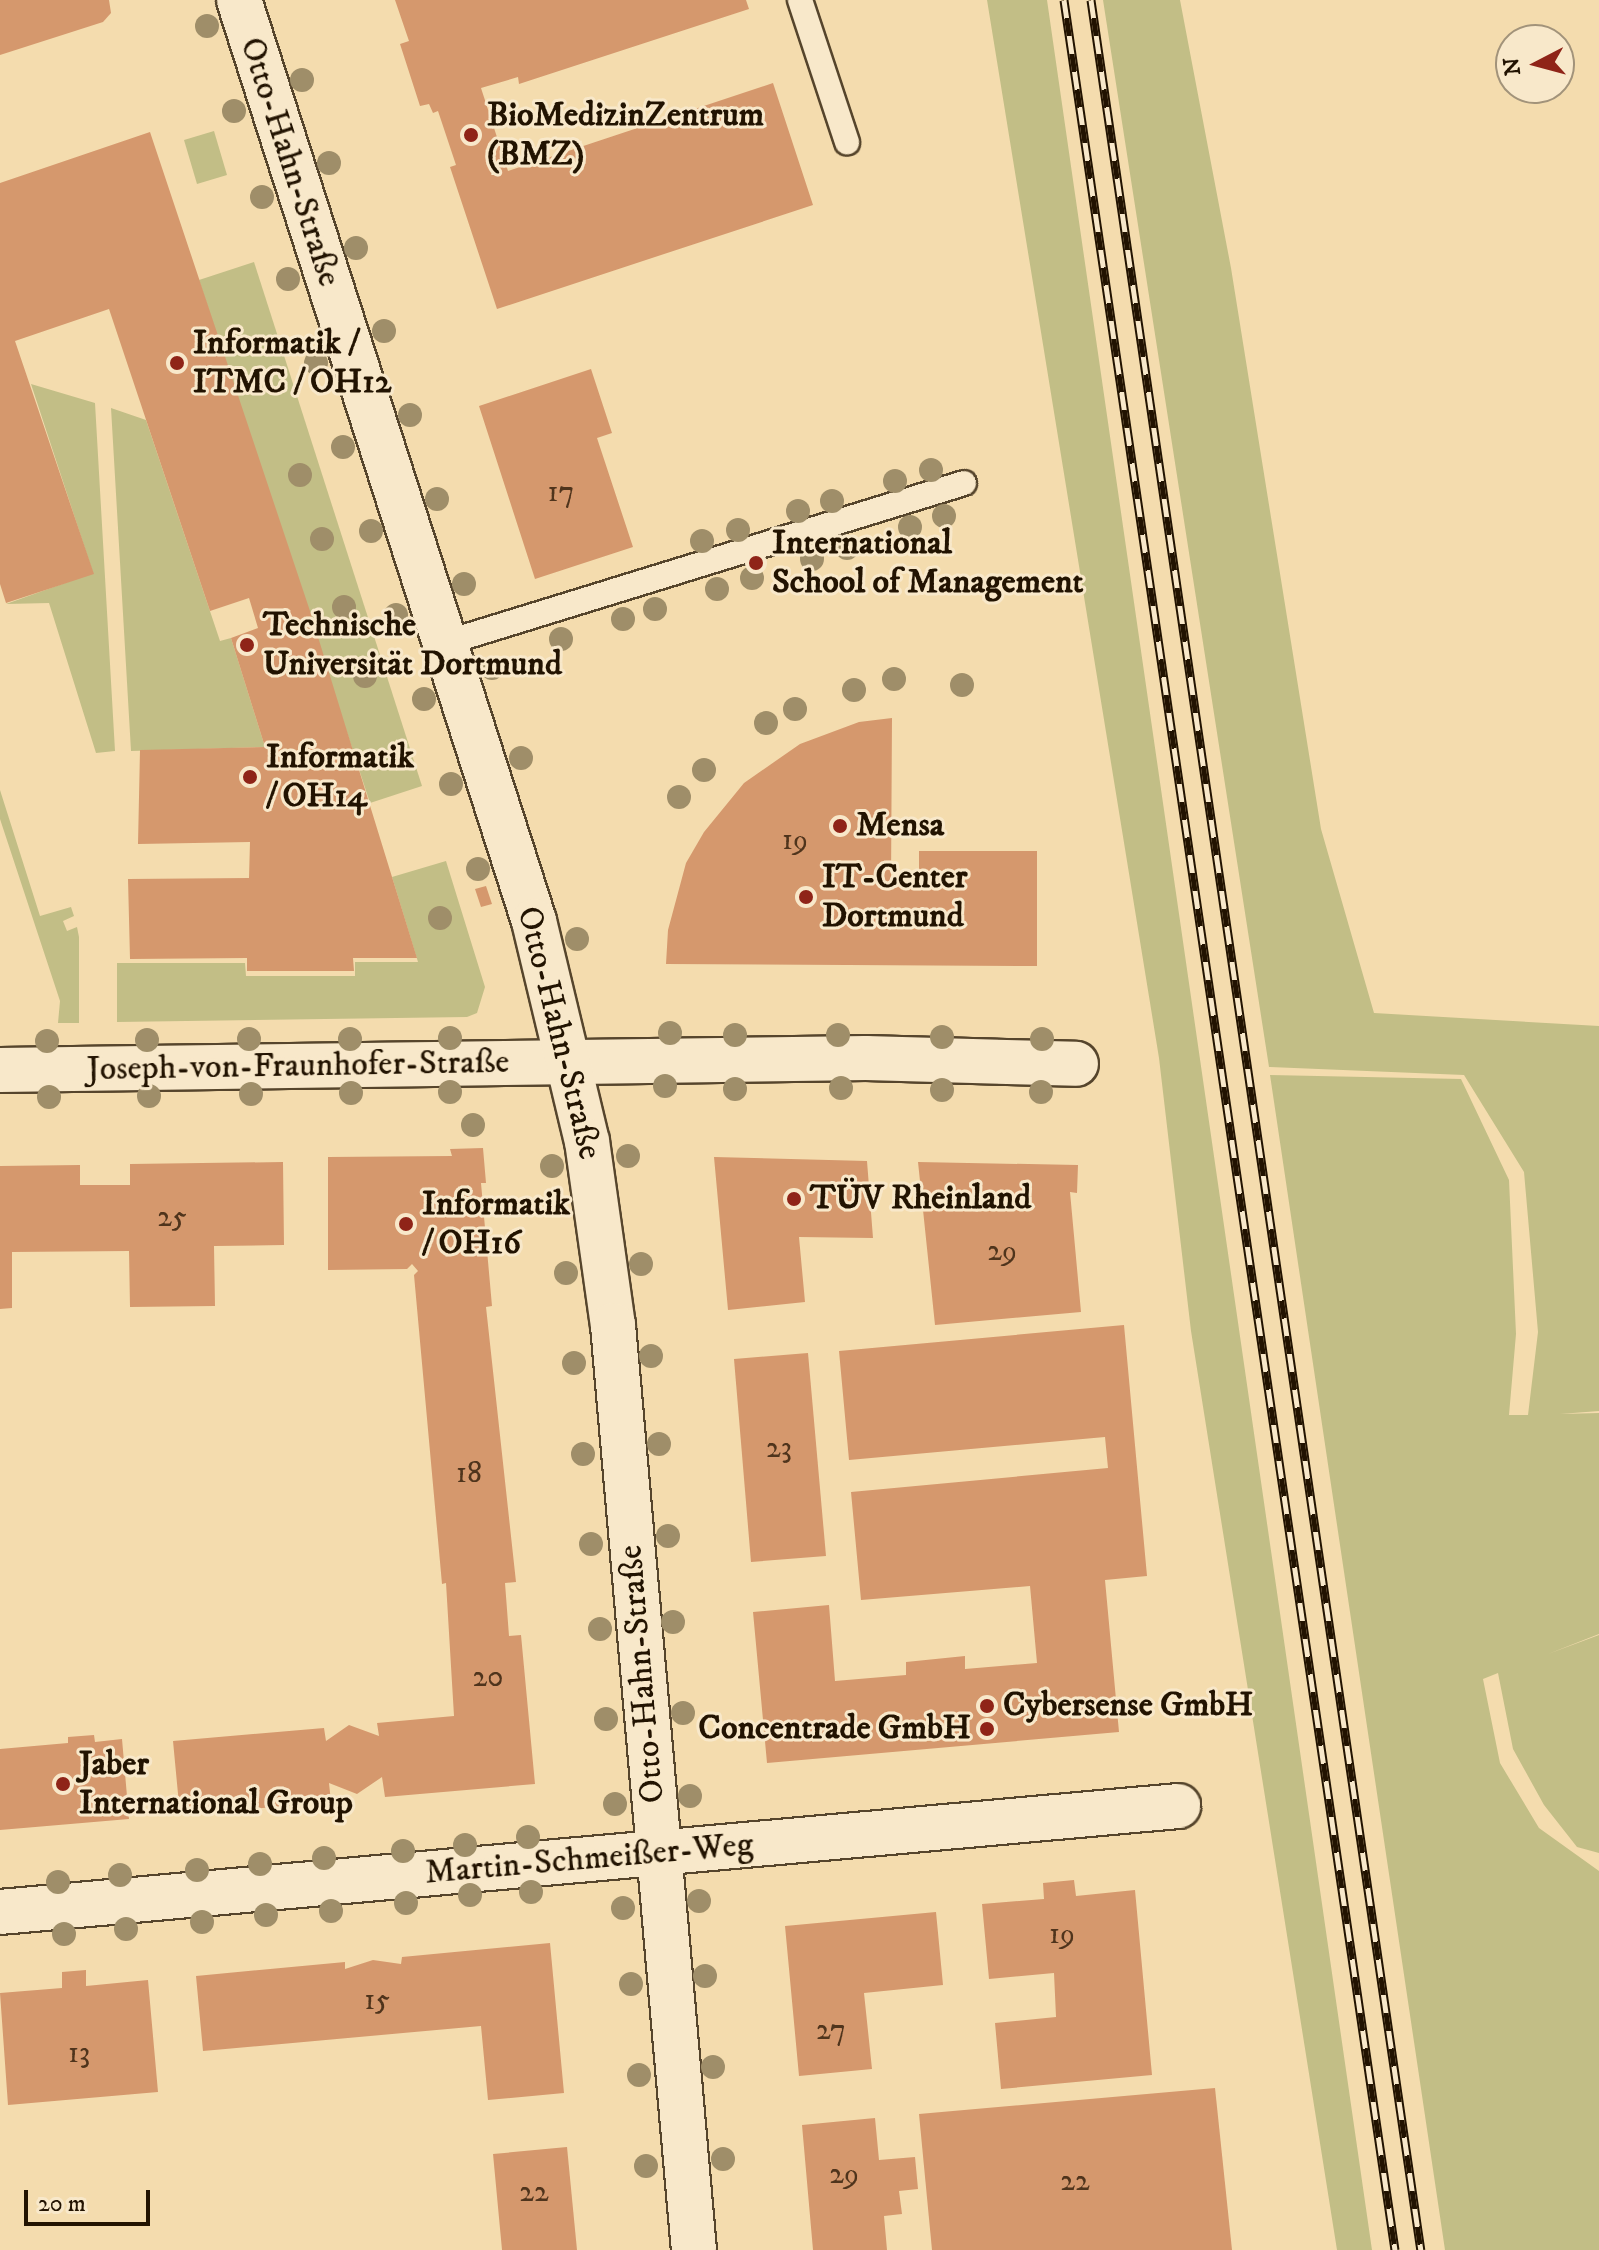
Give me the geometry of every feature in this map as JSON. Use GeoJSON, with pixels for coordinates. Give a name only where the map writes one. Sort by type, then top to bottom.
{"type":"FeatureCollection","features":[{"type":"Feature","properties":{"kind":"street","name":"Otto-Hahn-Straße"},"geometry":{"type":"LineString","coordinates":[[239,0],[534,921],[570,1062],[597,1192],[613,1325],[694,2250]]}},
{"type":"Feature","properties":{"kind":"street","name":"Joseph-von-Fraunhofer-Straße"},"geometry":{"type":"LineString","coordinates":[[0,1070],[866,1058],[1076,1064]]}},
{"type":"Feature","properties":{"kind":"street","name":"Martin-Schmeißer-Weg"},"geometry":{"type":"LineString","coordinates":[[0,1912],[1178,1806]]}},
{"type":"Feature","properties":{"kind":"lane"},"geometry":{"type":"LineString","coordinates":[[800,0],[847,142]]}},
{"type":"Feature","properties":{"kind":"lane"},"geometry":{"type":"LineString","coordinates":[[445,643],[964,483]]}},
{"type":"Feature","properties":{"kind":"shaded area"},"geometry":{"type":"Polygon","coordinates":[[[987,0],[1047,0],[1372,2250],[1337,2250],[1191,1331],[1159,1058],[987,0]]]}},
{"type":"Feature","properties":{"kind":"shaded area"},"geometry":{"type":"Polygon","coordinates":[[[1103,0],[1180,0],[1231,268],[1321,829],[1374,1013],[1599,1026],[1599,1411],[1560,1414],[1599,1413],[1599,1634],[1548,1654],[1599,1635],[1599,1853],[1577,1847],[1544,1805],[1513,1749],[1498,1673],[1483,1679],[1500,1763],[1539,1828],[1599,1871],[1599,2250],[1445,2250],[1270,1075],[1461,1079],[1509,1180],[1516,1334],[1509,1415],[1528,1415],[1538,1332],[1524,1172],[1464,1075],[1269,1067],[1103,0]]]}},
{"type":"Feature","properties":{"kind":"shaded area"},"geometry":{"type":"Polygon","coordinates":[[[214,131],[227,175],[197,184],[184,140],[214,131]]]}},
{"type":"Feature","properties":{"kind":"shaded area"},"geometry":{"type":"Polygon","coordinates":[[[254,262],[422,786],[370,803],[199,280],[254,262]]]}},
{"type":"Feature","properties":{"kind":"shaded area"},"geometry":{"type":"Polygon","coordinates":[[[31,384],[95,403],[115,751],[96,753],[49,603],[6,604],[93,573],[31,384]]]}},
{"type":"Feature","properties":{"kind":"shaded area"},"geometry":{"type":"Polygon","coordinates":[[[111,408],[146,420],[220,641],[231,638],[265,747],[131,751],[111,408]]]}},
{"type":"Feature","properties":{"kind":"shaded area"},"geometry":{"type":"Polygon","coordinates":[[[0,790],[40,916],[71,907],[74,916],[63,921],[67,931],[77,927],[79,937],[79,1023],[58,1023],[60,1001],[0,819],[0,790]]]}},
{"type":"Feature","properties":{"kind":"shaded area"},"geometry":{"type":"Polygon","coordinates":[[[446,861],[485,987],[477,1013],[467,1017],[117,1022],[117,963],[245,963],[246,976],[355,976],[355,962],[418,962],[392,877],[446,861]]]}},
{"type":"Feature","properties":{"kind":"building"},"geometry":{"type":"Polygon","coordinates":[[[0,0],[109,0],[111,13],[103,22],[0,55],[0,0]]]}},
{"type":"Feature","properties":{"kind":"building"},"geometry":{"type":"Polygon","coordinates":[[[395,0],[746,0],[749,9],[519,84],[518,77],[481,88],[508,171],[773,83],[813,205],[497,309],[450,167],[456,165],[438,111],[433,113],[429,104],[420,106],[400,44],[409,41],[395,0]]]}},
{"type":"Feature","properties":{"kind":"building"},"geometry":{"type":"Polygon","coordinates":[[[150,132],[310,611],[417,958],[353,958],[354,971],[247,971],[247,958],[130,959],[128,879],[249,878],[250,842],[138,844],[140,750],[265,747],[231,638],[258,628],[249,598],[210,611],[109,309],[15,341],[94,574],[6,603],[0,584],[0,183],[150,132]]]}},
{"type":"Feature","properties":{"kind":"building"},"geometry":{"type":"Polygon","coordinates":[[[591,369],[612,433],[597,438],[633,547],[535,579],[479,406],[591,369]]]}},
{"type":"Feature","properties":{"kind":"building"},"geometry":{"type":"Polygon","coordinates":[[[892,718],[891,884],[919,884],[919,851],[1037,851],[1037,966],[666,964],[668,930],[686,863],[704,832],[744,783],[800,744],[859,722],[892,718]]]}},
{"type":"Feature","properties":{"kind":"building"},"geometry":{"type":"Polygon","coordinates":[[[486,886],[492,904],[481,907],[475,889],[486,886]]]}},
{"type":"Feature","properties":{"kind":"building"},"geometry":{"type":"Polygon","coordinates":[[[483,1148],[486,1183],[481,1183],[492,1306],[486,1307],[516,1582],[505,1583],[509,1636],[521,1635],[535,1784],[385,1797],[382,1777],[357,1794],[329,1783],[331,1802],[180,1815],[173,1741],[324,1728],[326,1741],[349,1725],[379,1736],[377,1723],[454,1716],[446,1583],[442,1584],[414,1275],[418,1271],[412,1264],[407,1269],[328,1270],[328,1157],[452,1156],[450,1149],[483,1148]]]}},
{"type":"Feature","properties":{"kind":"building","name":"TÜV Rheinland"},"geometry":{"type":"Polygon","coordinates":[[[714,1157],[867,1161],[873,1238],[799,1237],[805,1302],[728,1310],[714,1157]]]}},
{"type":"Feature","properties":{"kind":"building"},"geometry":{"type":"Polygon","coordinates":[[[283,1162],[284,1245],[214,1246],[215,1306],[130,1307],[129,1251],[12,1252],[12,1308],[0,1309],[0,1166],[80,1165],[80,1185],[130,1185],[130,1164],[283,1162]]]}},
{"type":"Feature","properties":{"kind":"building"},"geometry":{"type":"Polygon","coordinates":[[[918,1162],[1078,1165],[1077,1193],[1070,1192],[1081,1312],[935,1325],[918,1162]]]}},
{"type":"Feature","properties":{"kind":"building"},"geometry":{"type":"Polygon","coordinates":[[[1124,1325],[1147,1576],[1105,1580],[1119,1732],[767,1763],[753,1612],[829,1605],[835,1681],[906,1675],[906,1662],[965,1656],[965,1669],[1037,1663],[1030,1586],[861,1600],[851,1492],[1108,1468],[1105,1437],[849,1460],[839,1351],[1124,1325]]]}},
{"type":"Feature","properties":{"kind":"building"},"geometry":{"type":"Polygon","coordinates":[[[808,1353],[826,1556],[751,1562],[734,1359],[808,1353]]]}},
{"type":"Feature","properties":{"kind":"building","name":"Jaber International Group"},"geometry":{"type":"Polygon","coordinates":[[[94,1735],[95,1742],[122,1739],[129,1819],[0,1830],[0,1749],[68,1743],[68,1737],[94,1735]]]}},
{"type":"Feature","properties":{"kind":"building"},"geometry":{"type":"Polygon","coordinates":[[[1074,1880],[1076,1896],[1135,1890],[1152,2075],[1001,2089],[995,2023],[1056,2017],[1054,1973],[989,1979],[982,1904],[1044,1899],[1043,1883],[1074,1880]]]}},
{"type":"Feature","properties":{"kind":"building"},"geometry":{"type":"Polygon","coordinates":[[[936,1912],[943,1985],[864,1993],[872,2069],[799,2076],[785,1926],[936,1912]]]}},
{"type":"Feature","properties":{"kind":"building"},"geometry":{"type":"Polygon","coordinates":[[[550,1943],[564,2093],[488,2100],[481,2026],[203,2051],[196,1976],[345,1962],[345,1969],[373,1960],[401,1964],[402,1957],[550,1943]]]}},
{"type":"Feature","properties":{"kind":"building"},"geometry":{"type":"Polygon","coordinates":[[[86,1970],[86,1986],[148,1980],[158,2092],[8,2105],[0,1993],[62,1988],[62,1972],[86,1970]]]}},
{"type":"Feature","properties":{"kind":"building"},"geometry":{"type":"Polygon","coordinates":[[[1215,2088],[1232,2250],[932,2250],[919,2114],[1215,2088]]]}},
{"type":"Feature","properties":{"kind":"building"},"geometry":{"type":"Polygon","coordinates":[[[875,2118],[879,2160],[915,2157],[918,2189],[899,2191],[902,2214],[884,2216],[887,2250],[813,2250],[802,2125],[875,2118]]]}},
{"type":"Feature","properties":{"kind":"building"},"geometry":{"type":"Polygon","coordinates":[[[567,2147],[577,2250],[502,2250],[493,2154],[567,2147]]]}},
{"type":"Feature","properties":{"kind":"railway"},"geometry":{"type":"LineString","coordinates":[[1064,0],[1395,2250]]}},
{"type":"Feature","properties":{"kind":"railway"},"geometry":{"type":"LineString","coordinates":[[1091,0],[1421,2250]]}},
{"type":"Feature","properties":{"kind":"place","name":"BioMedizinZentrum (BMZ)"},"geometry":{"type":"Point","coordinates":[471,135]}},
{"type":"Feature","properties":{"kind":"place","name":"Informatik / ITMC / OH12"},"geometry":{"type":"Point","coordinates":[177,363]}},
{"type":"Feature","properties":{"kind":"place","name":"International School of Management"},"geometry":{"type":"Point","coordinates":[756,563]}},
{"type":"Feature","properties":{"kind":"place","name":"Technische Universität Dortmund"},"geometry":{"type":"Point","coordinates":[247,645]}},
{"type":"Feature","properties":{"kind":"place","name":"Informatik / OH14"},"geometry":{"type":"Point","coordinates":[250,777]}},
{"type":"Feature","properties":{"kind":"place","name":"Mensa"},"geometry":{"type":"Point","coordinates":[840,826]}},
{"type":"Feature","properties":{"kind":"place","name":"IT-Center Dortmund"},"geometry":{"type":"Point","coordinates":[806,897]}},
{"type":"Feature","properties":{"kind":"place","name":"TÜV Rheinland"},"geometry":{"type":"Point","coordinates":[794,1199]}},
{"type":"Feature","properties":{"kind":"place","name":"Informatik / OH16"},"geometry":{"type":"Point","coordinates":[406,1224]}},
{"type":"Feature","properties":{"kind":"place","name":"Cybersense GmbH"},"geometry":{"type":"Point","coordinates":[987,1706]}},
{"type":"Feature","properties":{"kind":"place","name":"Concentrade GmbH"},"geometry":{"type":"Point","coordinates":[987,1729]}},
{"type":"Feature","properties":{"kind":"place","name":"Jaber International Group"},"geometry":{"type":"Point","coordinates":[63,1784]}}]}
